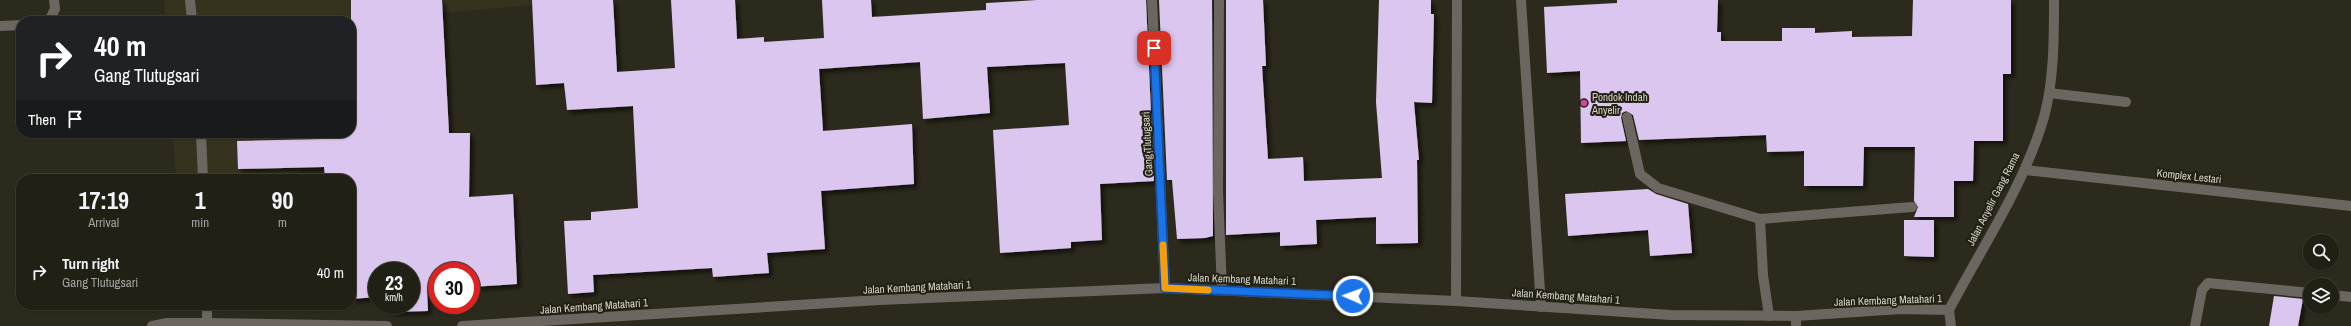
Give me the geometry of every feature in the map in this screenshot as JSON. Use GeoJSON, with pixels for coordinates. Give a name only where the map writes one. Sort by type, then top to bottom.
{"type":"FeatureCollection","features":[{"type":"Feature","properties":{"kind":"street"},"geometry":{"type":"LineString","coordinates":[[52,16],[55,9],[54,0]]}},
{"type":"Feature","properties":{"kind":"street"},"geometry":{"type":"LineString","coordinates":[[190,0],[192,16]]}},
{"type":"Feature","properties":{"kind":"street","name":"Gang Tlutugsari"},"geometry":{"type":"LineString","coordinates":[[1152,0],[1165,288]]}},
{"type":"Feature","properties":{"kind":"street"},"geometry":{"type":"LineString","coordinates":[[1219,0],[1218,184],[1222,290]]}},
{"type":"Feature","properties":{"kind":"street"},"geometry":{"type":"LineString","coordinates":[[1456,300],[1457,0]]}},
{"type":"Feature","properties":{"kind":"street"},"geometry":{"type":"LineString","coordinates":[[1521,0],[1541,307]]}},
{"type":"Feature","properties":{"kind":"street","name":"Jalan Anyelir Gang Rama"},"geometry":{"type":"LineString","coordinates":[[1949,310],[2025,170],[2044,118],[2049,93],[2054,0]]}},
{"type":"Feature","properties":{"kind":"street"},"geometry":{"type":"LineString","coordinates":[[0,26],[16,25]]}},
{"type":"Feature","properties":{"kind":"street"},"geometry":{"type":"LineString","coordinates":[[2049,93],[2126,102]]}},
{"type":"Feature","properties":{"kind":"street"},"geometry":{"type":"LineString","coordinates":[[1627,117],[1640,174],[1658,188],[1760,220],[1912,207]]}},
{"type":"Feature","properties":{"kind":"street"},"geometry":{"type":"LineString","coordinates":[[201,138],[203,174]]}},
{"type":"Feature","properties":{"kind":"street","name":"Komplex Lestari"},"geometry":{"type":"LineString","coordinates":[[2025,170],[2351,206]]}},
{"type":"Feature","properties":{"kind":"street"},"geometry":{"type":"LineString","coordinates":[[1760,220],[1769,316]]}},
{"type":"Feature","properties":{"kind":"street"},"geometry":{"type":"LineString","coordinates":[[2195,326],[2202,290],[2208,283],[2303,292]]}},
{"type":"Feature","properties":{"kind":"street","name":"Jalan Kembang Matahari 1"},"geometry":{"type":"LineString","coordinates":[[462,326],[879,300],[1165,288],[1456,300],[1671,315],[1796,316],[1901,309],[1949,310]]}},
{"type":"Feature","properties":{"kind":"street"},"geometry":{"type":"LineString","coordinates":[[2339,296],[2351,297]]}},
{"type":"Feature","properties":{"kind":"street"},"geometry":{"type":"LineString","coordinates":[[207,310],[207,323]]}},
{"type":"Feature","properties":{"kind":"street"},"geometry":{"type":"LineString","coordinates":[[1949,310],[1951,326]]}},
{"type":"Feature","properties":{"kind":"street"},"geometry":{"type":"LineString","coordinates":[[1796,316],[1796,326]]}},
{"type":"Feature","properties":{"kind":"street"},"geometry":{"type":"LineString","coordinates":[[152,326],[167,323],[387,326]]}},
{"type":"Feature","properties":{"kind":"shaded area"},"geometry":{"type":"Polygon","coordinates":[[[164,0],[588,0],[356,21],[356,16],[165,16],[164,0]]]}},
{"type":"Feature","properties":{"kind":"shaded area"},"geometry":{"type":"Polygon","coordinates":[[[173,138],[300,138],[301,174],[176,174],[173,138]]]}},
{"type":"Feature","properties":{"kind":"building"},"geometry":{"type":"Polygon","coordinates":[[[351,0],[442,0],[449,133],[470,133],[469,197],[513,194],[517,284],[480,286],[480,262],[428,262],[428,311],[420,311],[420,262],[368,262],[368,298],[356,299],[356,174],[325,174],[324,167],[238,169],[237,141],[356,138],[356,16],[351,16],[351,0]]]}},
{"type":"Feature","properties":{"kind":"building"},"geometry":{"type":"Polygon","coordinates":[[[532,0],[613,0],[617,72],[675,68],[671,0],[735,0],[737,39],[764,37],[764,42],[824,38],[822,0],[871,0],[872,17],[986,10],[986,3],[1037,0],[1146,0],[1154,181],[1100,184],[1102,240],[1071,242],[1071,248],[1000,253],[993,130],[1069,125],[1065,63],[987,67],[990,113],[923,119],[920,62],[819,69],[823,131],[912,124],[914,184],[821,191],[825,249],[767,253],[769,273],[713,277],[712,268],[593,275],[594,292],[568,294],[564,221],[591,220],[591,212],[638,208],[633,106],[567,110],[564,83],[536,85],[532,0]]]}},
{"type":"Feature","properties":{"kind":"building"},"geometry":{"type":"Polygon","coordinates":[[[1159,0],[1212,0],[1213,236],[1205,238],[1177,239],[1172,180],[1167,180],[1159,0]]]}},
{"type":"Feature","properties":{"kind":"building"},"geometry":{"type":"Polygon","coordinates":[[[1226,0],[1263,0],[1266,66],[1262,66],[1268,159],[1303,157],[1304,181],[1382,178],[1376,102],[1379,0],[1431,0],[1431,14],[1434,14],[1432,103],[1414,102],[1419,160],[1417,160],[1418,243],[1376,244],[1376,217],[1316,220],[1317,244],[1280,246],[1280,232],[1226,235],[1226,0]]]}},
{"type":"Feature","properties":{"kind":"building"},"geometry":{"type":"Polygon","coordinates":[[[1617,0],[1718,0],[1717,32],[1721,32],[1721,41],[1782,41],[1782,28],[1815,28],[1815,33],[1852,31],[1852,37],[1912,36],[1913,0],[2011,0],[2011,74],[2003,74],[2003,141],[1974,141],[1973,181],[1954,181],[1954,217],[1914,217],[1918,207],[1914,201],[1915,147],[1864,147],[1863,186],[1804,186],[1804,151],[1767,152],[1766,135],[1639,140],[1633,115],[1626,111],[1622,113],[1621,118],[1626,141],[1581,143],[1580,71],[1547,73],[1544,7],[1617,3],[1617,0]]]}},
{"type":"Feature","properties":{"kind":"building"},"geometry":{"type":"Polygon","coordinates":[[[1648,189],[1656,194],[1688,204],[1692,253],[1650,256],[1648,230],[1568,236],[1565,194],[1648,189]]]}},
{"type":"Feature","properties":{"kind":"building"},"geometry":{"type":"Polygon","coordinates":[[[1904,220],[1934,220],[1934,257],[1904,256],[1904,220]]]}},
{"type":"Feature","properties":{"kind":"building"},"geometry":{"type":"Polygon","coordinates":[[[2274,296],[2303,299],[2298,326],[2269,326],[2274,296]]]}},
{"type":"Feature","properties":{"kind":"slow traffic"},"geometry":{"type":"LineString","coordinates":[[1163,245],[1165,288],[1208,290]]}},
{"type":"Feature","properties":{"kind":"place","name":"Pondok Indah Anyelir"},"geometry":{"type":"Point","coordinates":[1584,103]}},
{"type":"Feature","properties":{"kind":"route"},"geometry":{"type":"LineString","coordinates":[[1154,48],[1165,288],[1353,296]]}}]}
